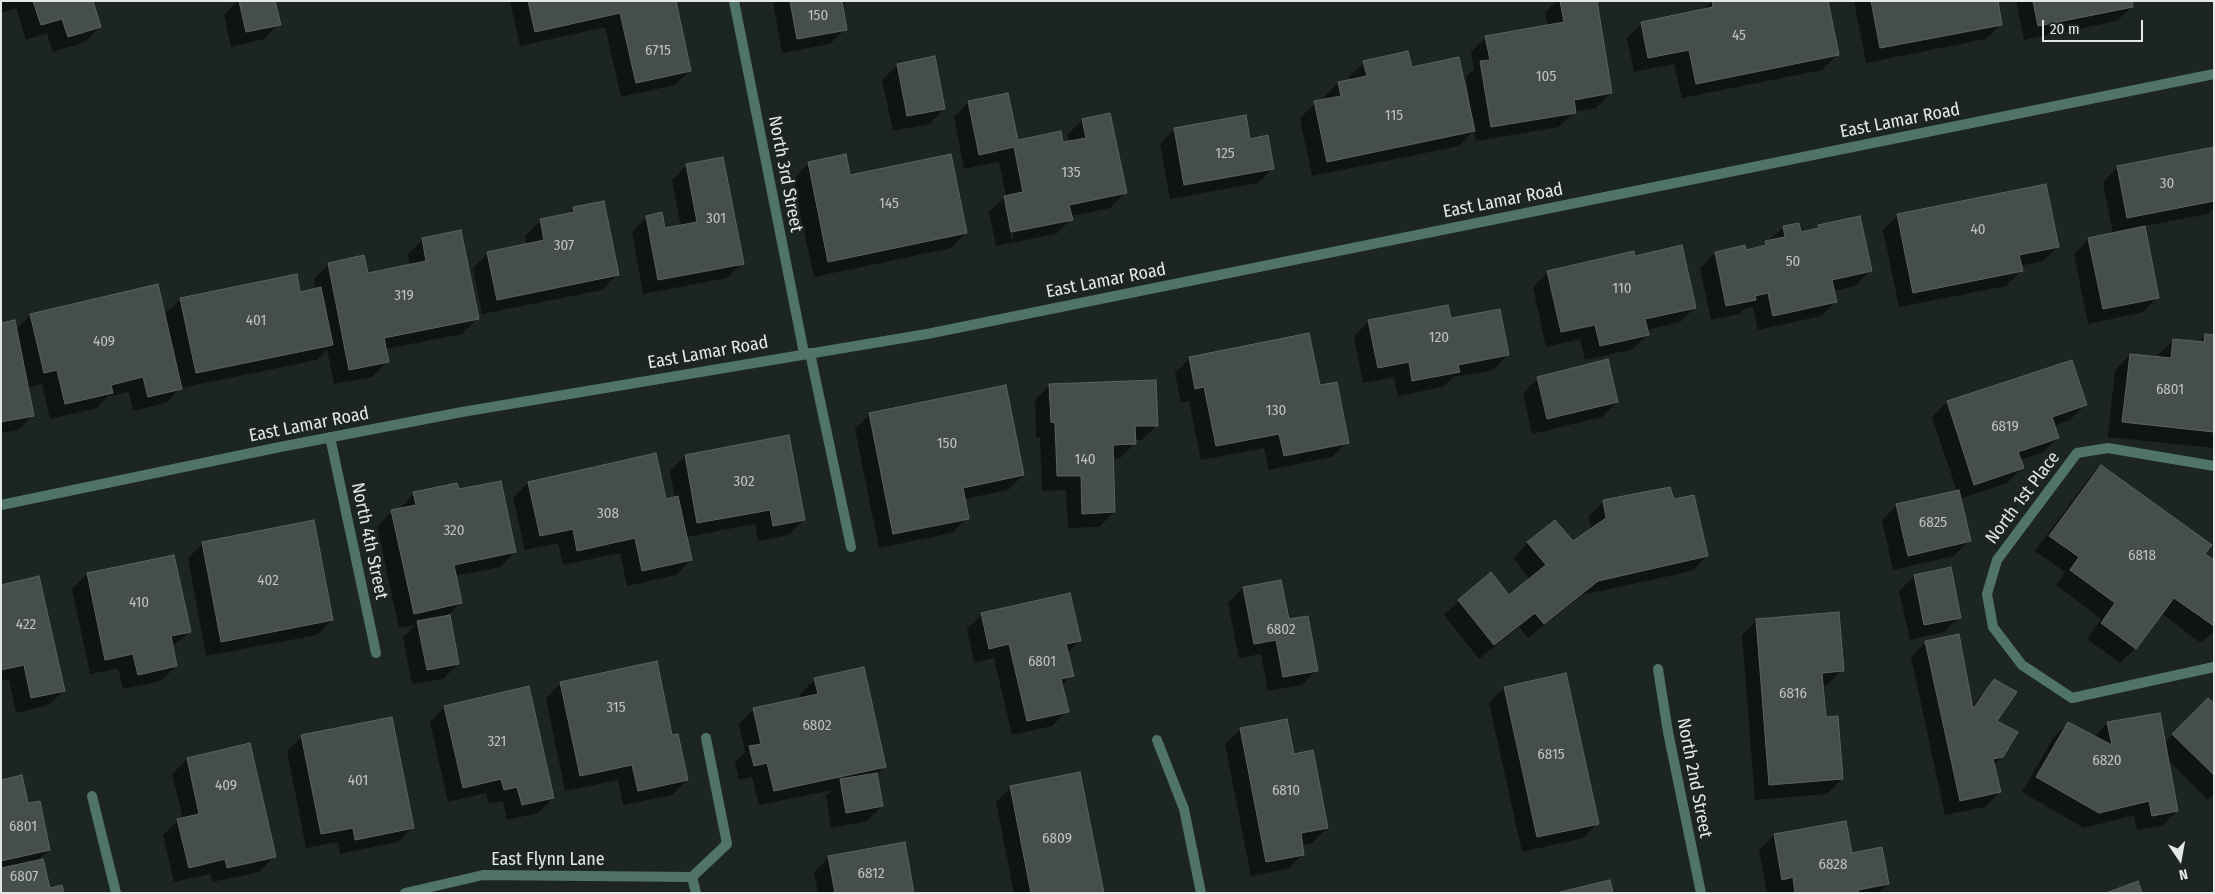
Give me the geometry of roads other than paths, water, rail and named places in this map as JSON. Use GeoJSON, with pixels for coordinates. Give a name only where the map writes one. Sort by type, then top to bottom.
{"type":"FeatureCollection","features":[{"type":"Feature","properties":{"kind":"street","name":"North 3rd Street"},"geometry":{"type":"LineString","coordinates":[[734,1],[807,353],[851,547]]}},
{"type":"Feature","properties":{"kind":"street","name":"East Lamar Road"},"geometry":{"type":"LineString","coordinates":[[1,505],[330,437],[807,353],[927,334],[2214,74]]}},
{"type":"Feature","properties":{"kind":"street","name":"North 4th Street"},"geometry":{"type":"LineString","coordinates":[[330,437],[376,653]]}},
{"type":"Feature","properties":{"kind":"street","name":"North 1st Place"},"geometry":{"type":"LineString","coordinates":[[2214,466],[2108,448],[2077,453],[1997,560],[1988,594],[1993,627],[2022,665],[2072,698],[2214,667]]}},
{"type":"Feature","properties":{"kind":"street","name":"North 2nd Street"},"geometry":{"type":"LineString","coordinates":[[1658,669],[1668,732],[1701,893]]}},
{"type":"Feature","properties":{"kind":"street"},"geometry":{"type":"LineString","coordinates":[[696,893],[692,877],[727,844],[706,738]]}},
{"type":"Feature","properties":{"kind":"street"},"geometry":{"type":"LineString","coordinates":[[1157,740],[1184,809],[1201,893]]}},
{"type":"Feature","properties":{"kind":"street"},"geometry":{"type":"LineString","coordinates":[[92,796],[116,893]]}},
{"type":"Feature","properties":{"kind":"street","name":"East Flynn Lane"},"geometry":{"type":"LineString","coordinates":[[405,893],[483,875],[692,877]]}}]}
